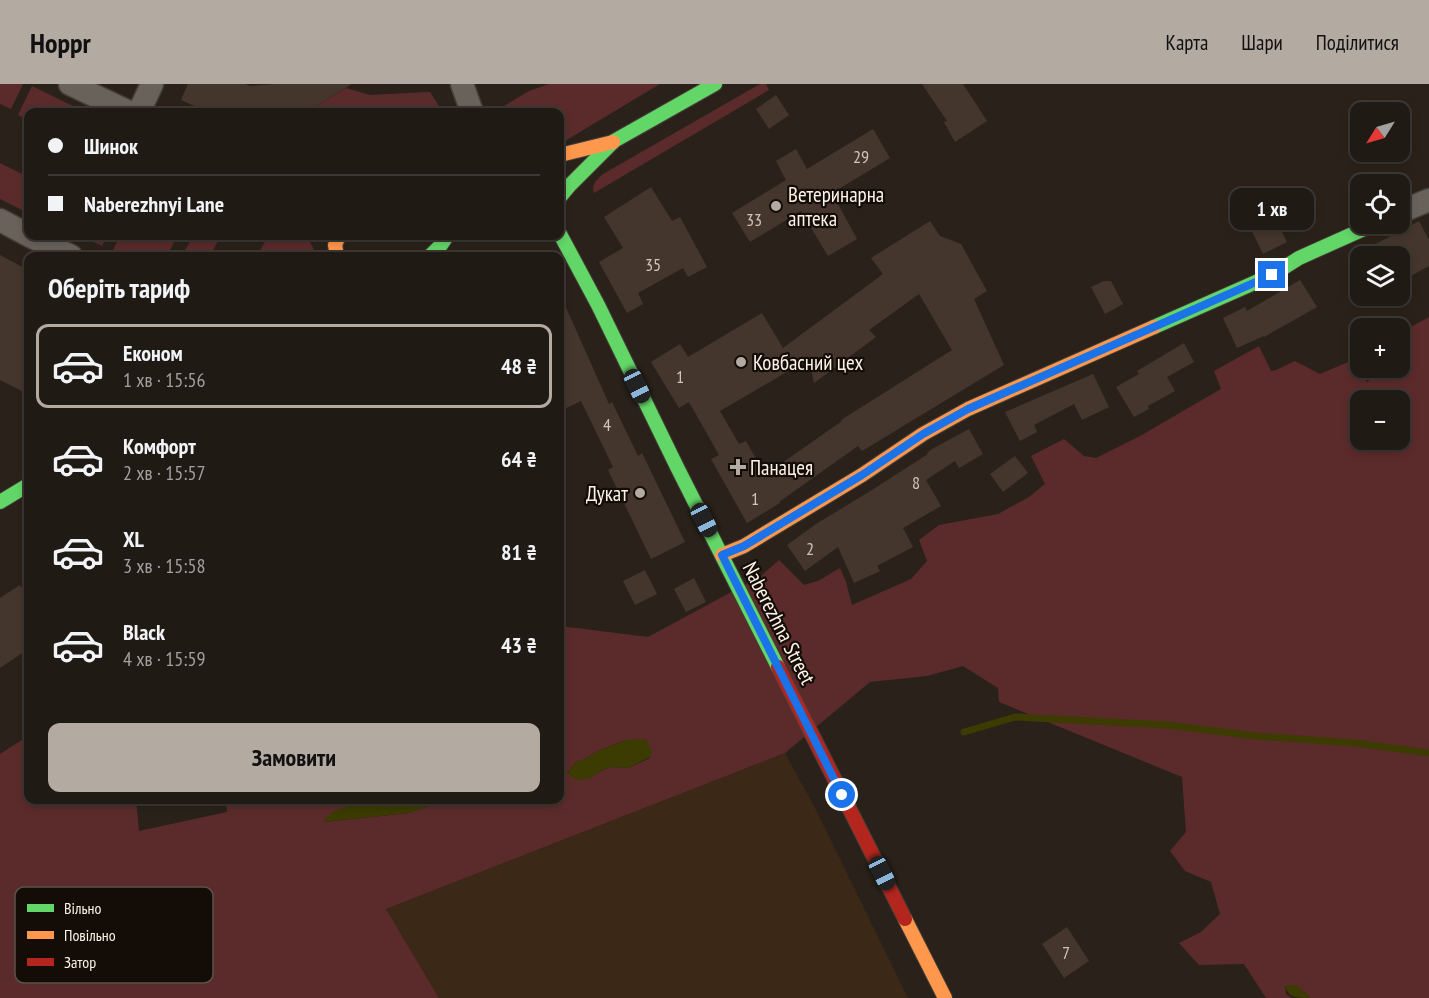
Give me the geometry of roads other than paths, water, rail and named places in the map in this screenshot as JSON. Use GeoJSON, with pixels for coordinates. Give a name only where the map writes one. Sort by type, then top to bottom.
{"type":"FeatureCollection","features":[{"type":"Feature","properties":{"kind":"main road"},"geometry":{"type":"LineString","coordinates":[[565,167],[715,84]]}},
{"type":"Feature","properties":{"kind":"main road"},"geometry":{"type":"LineString","coordinates":[[565,167],[614,141]]}},
{"type":"Feature","properties":{"kind":"main road"},"geometry":{"type":"LineString","coordinates":[[722,555],[744,546],[862,475],[923,434],[968,409],[1272,275],[1299,258],[1353,234]]}},
{"type":"Feature","properties":{"kind":"main road"},"geometry":{"type":"LineString","coordinates":[[434,252],[444,240]]}},
{"type":"Feature","properties":{"kind":"main road","name":"Naberezhna Street"},"geometry":{"type":"LineString","coordinates":[[563,240],[598,305],[945,998]]}},
{"type":"Feature","properties":{"kind":"main road"},"geometry":{"type":"LineString","coordinates":[[0,502],[24,487]]}},
{"type":"Feature","properties":{"kind":"street"},"geometry":{"type":"LineString","coordinates":[[70,84],[121,108]]}},
{"type":"Feature","properties":{"kind":"street"},"geometry":{"type":"LineString","coordinates":[[141,108],[152,84]]}},
{"type":"Feature","properties":{"kind":"street"},"geometry":{"type":"LineString","coordinates":[[462,84],[471,108]]}},
{"type":"Feature","properties":{"kind":"street"},"geometry":{"type":"LineString","coordinates":[[1410,208],[1429,200]]}},
{"type":"Feature","properties":{"kind":"street"},"geometry":{"type":"LineString","coordinates":[[0,220],[24,232]]}},
{"type":"Feature","properties":{"kind":"street"},"geometry":{"type":"LineString","coordinates":[[39,240],[63,252]]}},
{"type":"Feature","properties":{"kind":"waterway"},"geometry":{"type":"LineString","coordinates":[[964,732],[1015,717],[1167,725],[1255,736],[1355,743],[1429,753]]}},
{"type":"Feature","properties":{"kind":"place","name":"Ветеринарна аптека"},"geometry":{"type":"Point","coordinates":[776,206]}},
{"type":"Feature","properties":{"kind":"place","name":"Ковбасний цех"},"geometry":{"type":"Point","coordinates":[741,362]}},
{"type":"Feature","properties":{"kind":"place","name":"Панацея"},"geometry":{"type":"Point","coordinates":[738,467]}},
{"type":"Feature","properties":{"kind":"place","name":"Дукат"},"geometry":{"type":"Point","coordinates":[640,493]}}]}
